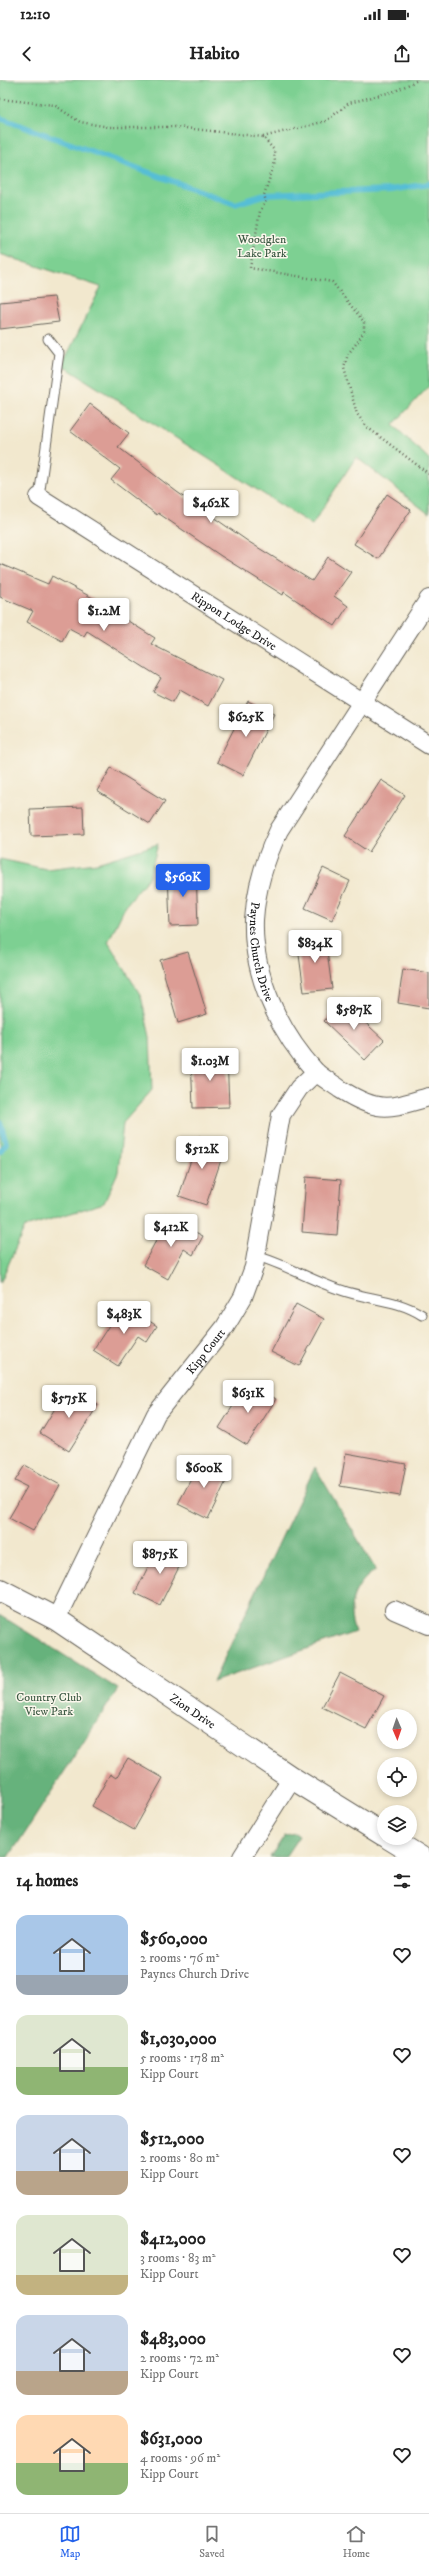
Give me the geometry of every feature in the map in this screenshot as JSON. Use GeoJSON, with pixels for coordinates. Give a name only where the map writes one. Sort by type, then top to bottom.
{"type":"FeatureCollection","features":[{"type":"Feature","properties":{"kind":"main road","name":"Zion Drive"},"geometry":{"type":"LineString","coordinates":[[0,1590],[56,1619],[292,1778],[377,1831]]}},
{"type":"Feature","properties":{"kind":"main road"},"geometry":{"type":"LineString","coordinates":[[400,1845],[420,1857]]}},
{"type":"Feature","properties":{"kind":"street","name":"Rippon Lodge Drive"},"geometry":{"type":"LineString","coordinates":[[39,497],[429,745]]}},
{"type":"Feature","properties":{"kind":"street","name":"Paynes Church Drive"},"geometry":{"type":"LineString","coordinates":[[429,599],[279,830],[266,858],[257,888],[254,921],[256,940],[266,991],[277,1017],[292,1041],[316,1072],[353,1097],[378,1106],[393,1106],[429,1097]]}},
{"type":"Feature","properties":{"kind":"street","name":"Kipp Court"},"geometry":{"type":"LineString","coordinates":[[56,1619],[156,1414],[225,1327],[244,1297],[256,1256],[281,1115],[299,1088],[316,1072]]}},
{"type":"Feature","properties":{"kind":"street"},"geometry":{"type":"LineString","coordinates":[[394,1610],[429,1625]]}},
{"type":"Feature","properties":{"kind":"street"},"geometry":{"type":"LineString","coordinates":[[242,1857],[292,1778]]}},
{"type":"Feature","properties":{"kind":"lane"},"geometry":{"type":"LineString","coordinates":[[39,497],[59,353],[48,339]]}},
{"type":"Feature","properties":{"kind":"lane"},"geometry":{"type":"LineString","coordinates":[[256,1256],[280,1262],[308,1277],[340,1290],[406,1305],[422,1315]]}},
{"type":"Feature","properties":{"kind":"path"},"geometry":{"type":"LineString","coordinates":[[0,99],[54,105],[80,122],[109,127],[177,127],[263,137],[326,122],[349,103],[396,92],[418,80]]}},
{"type":"Feature","properties":{"kind":"path"},"geometry":{"type":"LineString","coordinates":[[263,137],[274,150],[275,162],[264,195],[266,201],[260,211],[250,268],[332,282],[364,322],[364,331],[348,354],[344,368],[357,414],[367,427],[429,474]]}},
{"type":"Feature","properties":{"kind":"green space","name":"Woodglen Lake Park"},"geometry":{"type":"Polygon","coordinates":[[[0,80],[429,80],[429,386],[393,425],[429,459],[429,514],[356,457],[312,525],[62,365],[101,287],[0,254],[0,80]]]}},
{"type":"Feature","properties":{"kind":"green space"},"geometry":{"type":"Polygon","coordinates":[[[158,844],[149,877],[126,905],[108,942],[141,996],[150,1037],[152,1090],[123,1123],[118,1172],[104,1203],[25,1227],[0,1283],[0,859],[46,869],[97,863],[158,844]]]}},
{"type":"Feature","properties":{"kind":"green space"},"geometry":{"type":"Polygon","coordinates":[[[315,1467],[376,1570],[362,1582],[357,1589],[351,1605],[352,1623],[355,1632],[213,1682],[315,1467]]]}},
{"type":"Feature","properties":{"kind":"green space","name":"Country Club View Park"},"geometry":{"type":"Polygon","coordinates":[[[0,1615],[118,1689],[9,1857],[0,1857],[0,1615]]]}},
{"type":"Feature","properties":{"kind":"green space"},"geometry":{"type":"Polygon","coordinates":[[[295,1833],[299,1836],[285,1857],[270,1857],[285,1835],[295,1833]]]}},
{"type":"Feature","properties":{"kind":"building"},"geometry":{"type":"Polygon","coordinates":[[[54,297],[59,322],[0,329],[0,302],[54,297]]]}},
{"type":"Feature","properties":{"kind":"building"},"geometry":{"type":"Polygon","coordinates":[[[90,404],[129,433],[118,447],[177,492],[249,542],[312,581],[328,557],[351,572],[334,596],[348,606],[335,626],[284,592],[283,595],[221,556],[158,513],[157,515],[111,480],[120,469],[70,431],[90,404]]]}},
{"type":"Feature","properties":{"kind":"building"},"geometry":{"type":"Polygon","coordinates":[[[387,494],[411,510],[378,559],[354,544],[387,494]]]}},
{"type":"Feature","properties":{"kind":"building"},"geometry":{"type":"Polygon","coordinates":[[[0,564],[48,584],[52,576],[102,603],[101,604],[155,638],[151,644],[222,680],[208,706],[180,690],[173,702],[153,692],[161,678],[87,631],[84,636],[69,628],[62,641],[27,622],[33,611],[0,597],[0,564]]]}},
{"type":"Feature","properties":{"kind":"building"},"geometry":{"type":"Polygon","coordinates":[[[248,701],[274,714],[243,775],[217,762],[248,701]]]}},
{"type":"Feature","properties":{"kind":"building"},"geometry":{"type":"Polygon","coordinates":[[[111,768],[165,801],[150,824],[97,791],[111,768]]]}},
{"type":"Feature","properties":{"kind":"building"},"geometry":{"type":"Polygon","coordinates":[[[381,780],[405,795],[369,852],[345,836],[381,780]]]}},
{"type":"Feature","properties":{"kind":"building"},"geometry":{"type":"Polygon","coordinates":[[[83,807],[84,834],[31,836],[30,809],[83,807]]]}},
{"type":"Feature","properties":{"kind":"building"},"geometry":{"type":"Polygon","coordinates":[[[323,868],[350,881],[332,920],[305,908],[323,868]]]}},
{"type":"Feature","properties":{"kind":"building"},"geometry":{"type":"Polygon","coordinates":[[[196,871],[198,925],[170,926],[168,872],[196,871]]]}},
{"type":"Feature","properties":{"kind":"building"},"geometry":{"type":"Polygon","coordinates":[[[325,936],[332,989],[304,992],[297,940],[325,936]]]}},
{"type":"Feature","properties":{"kind":"building"},"geometry":{"type":"Polygon","coordinates":[[[188,952],[207,1014],[178,1023],[160,960],[188,952]]]}},
{"type":"Feature","properties":{"kind":"building"},"geometry":{"type":"Polygon","coordinates":[[[403,969],[429,973],[429,1008],[398,1003],[403,969]]]}},
{"type":"Feature","properties":{"kind":"building"},"geometry":{"type":"Polygon","coordinates":[[[342,1001],[384,1040],[365,1060],[324,1021],[342,1001]]]}},
{"type":"Feature","properties":{"kind":"building"},"geometry":{"type":"Polygon","coordinates":[[[227,1055],[229,1107],[193,1108],[191,1057],[227,1055]]]}},
{"type":"Feature","properties":{"kind":"building"},"geometry":{"type":"Polygon","coordinates":[[[199,1136],[226,1145],[206,1205],[179,1196],[199,1136]]]}},
{"type":"Feature","properties":{"kind":"building"},"geometry":{"type":"Polygon","coordinates":[[[306,1177],[341,1180],[337,1235],[302,1232],[306,1177]]]}},
{"type":"Feature","properties":{"kind":"building"},"geometry":{"type":"Polygon","coordinates":[[[168,1218],[203,1236],[193,1255],[184,1249],[168,1279],[143,1265],[168,1218]]]}},
{"type":"Feature","properties":{"kind":"building"},"geometry":{"type":"Polygon","coordinates":[[[123,1304],[157,1326],[147,1342],[138,1336],[118,1366],[93,1350],[123,1304]]]}},
{"type":"Feature","properties":{"kind":"building"},"geometry":{"type":"Polygon","coordinates":[[[296,1304],[324,1319],[299,1366],[271,1352],[296,1304]]]}},
{"type":"Feature","properties":{"kind":"building"},"geometry":{"type":"Polygon","coordinates":[[[248,1382],[276,1399],[247,1445],[219,1428],[248,1382]]]}},
{"type":"Feature","properties":{"kind":"building"},"geometry":{"type":"Polygon","coordinates":[[[68,1387],[98,1405],[69,1451],[40,1433],[68,1387]]]}},
{"type":"Feature","properties":{"kind":"building"},"geometry":{"type":"Polygon","coordinates":[[[346,1453],[406,1464],[400,1496],[340,1486],[346,1453]]]}},
{"type":"Feature","properties":{"kind":"building"},"geometry":{"type":"Polygon","coordinates":[[[202,1458],[230,1473],[208,1519],[178,1504],[202,1458]]]}},
{"type":"Feature","properties":{"kind":"building"},"geometry":{"type":"Polygon","coordinates":[[[25,1465],[60,1485],[33,1531],[9,1518],[27,1487],[15,1481],[25,1465]]]}},
{"type":"Feature","properties":{"kind":"building"},"geometry":{"type":"Polygon","coordinates":[[[159,1545],[184,1557],[160,1605],[135,1593],[159,1545]]]}},
{"type":"Feature","properties":{"kind":"building"},"geometry":{"type":"Polygon","coordinates":[[[340,1673],[384,1696],[366,1729],[322,1707],[340,1673]]]}},
{"type":"Feature","properties":{"kind":"building"},"geometry":{"type":"Polygon","coordinates":[[[128,1758],[163,1778],[134,1830],[92,1806],[110,1774],[116,1778],[128,1758]]]}},
{"type":"Feature","properties":{"kind":"waterway"},"geometry":{"type":"LineString","coordinates":[[0,118],[235,204],[264,195],[391,190],[429,184]]}},
{"type":"Feature","properties":{"kind":"waterway"},"geometry":{"type":"LineString","coordinates":[[0,1122],[6,1143],[0,1151]]}}]}
